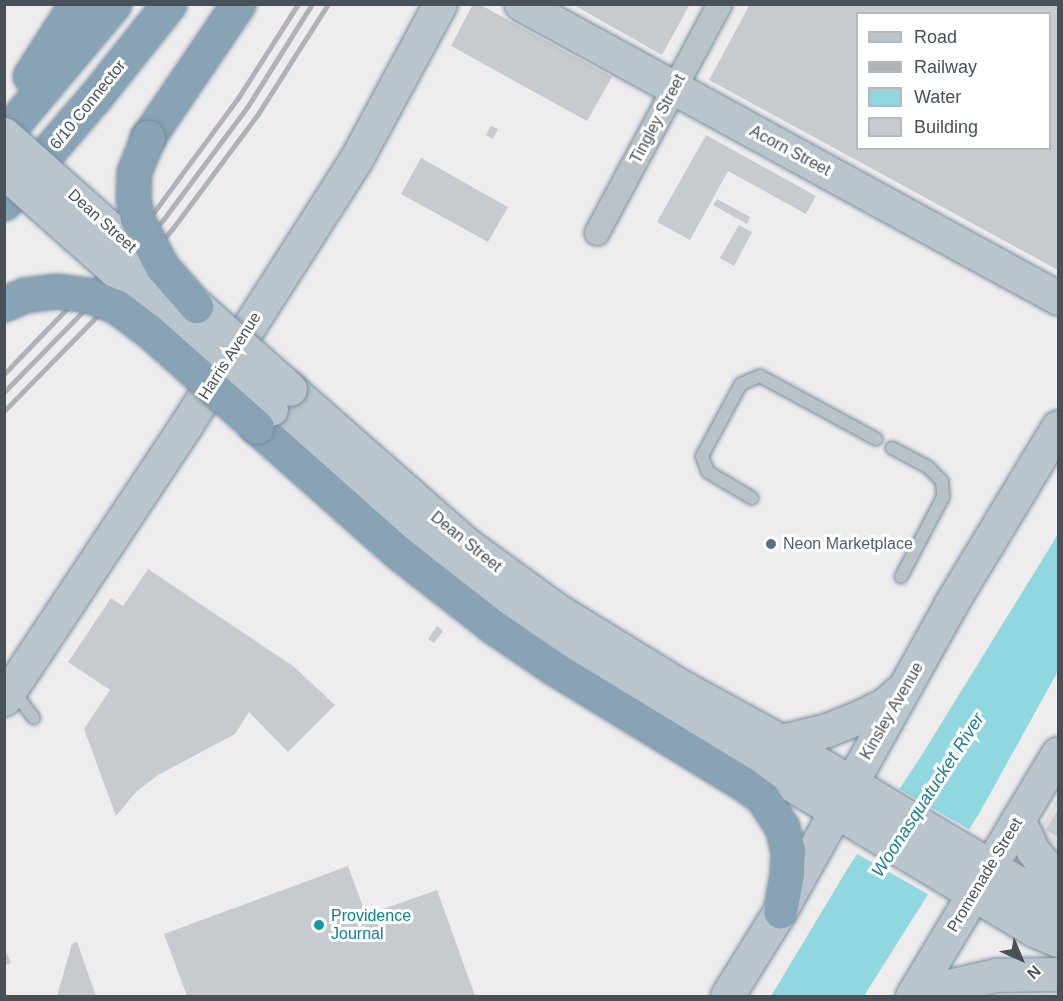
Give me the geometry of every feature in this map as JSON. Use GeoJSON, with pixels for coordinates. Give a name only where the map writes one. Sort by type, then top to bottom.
{"type":"FeatureCollection","features":[{"type":"Feature","properties":{"kind":"highway"},"geometry":{"type":"LineString","coordinates":[[4,120],[76,4]]}},
{"type":"Feature","properties":{"kind":"highway"},"geometry":{"type":"LineString","coordinates":[[4,135],[114,4]]}},
{"type":"Feature","properties":{"kind":"highway","name":"6/10 Connector"},"geometry":{"type":"LineString","coordinates":[[4,203],[95,97],[169,4]]}},
{"type":"Feature","properties":{"kind":"highway"},"geometry":{"type":"LineString","coordinates":[[196,306],[162,267],[138,219],[133,198],[134,172],[148,137],[238,4]]}},
{"type":"Feature","properties":{"kind":"highway"},"geometry":{"type":"LineString","coordinates":[[4,304],[24,295],[56,291],[87,296],[116,306],[273,409],[399,553],[483,619],[562,673],[744,784],[763,798],[778,819],[788,851],[787,873],[780,912]]}},
{"type":"Feature","properties":{"kind":"main road","name":"Harris Avenue"},"geometry":{"type":"LineString","coordinates":[[8,693],[186,425],[355,161],[441,4]]}},
{"type":"Feature","properties":{"kind":"main road","name":"Acorn Street"},"geometry":{"type":"LineString","coordinates":[[521,4],[674,89],[880,194],[1059,298]]}},
{"type":"Feature","properties":{"kind":"main road","name":"Dean Street"},"geometry":{"type":"LineString","coordinates":[[4,135],[196,306],[273,409],[436,519],[526,589],[598,636],[781,741],[862,791],[973,876]]}},
{"type":"Feature","properties":{"kind":"main road","name":"Dean Street"},"geometry":{"type":"LineString","coordinates":[[4,172],[413,536],[504,608],[649,704],[731,748],[846,818],[973,876]]}},
{"type":"Feature","properties":{"kind":"main road","name":"Kinsley Avenue"},"geometry":{"type":"LineString","coordinates":[[727,996],[780,912],[846,818],[862,791],[908,684],[950,605],[1059,427]]}},
{"type":"Feature","properties":{"kind":"main road"},"geometry":{"type":"LineString","coordinates":[[781,741],[827,730],[859,717],[884,705],[908,684]]}},
{"type":"Feature","properties":{"kind":"main road","name":"Promenade Street"},"geometry":{"type":"LineString","coordinates":[[912,996],[973,876],[1018,819],[1059,753]]}},
{"type":"Feature","properties":{"kind":"main road"},"geometry":{"type":"LineString","coordinates":[[1018,819],[1033,851],[1059,882]]}},
{"type":"Feature","properties":{"kind":"main road"},"geometry":{"type":"LineString","coordinates":[[973,876],[1059,908]]}},
{"type":"Feature","properties":{"kind":"main road"},"geometry":{"type":"LineString","coordinates":[[973,876],[1034,930],[1059,940]]}},
{"type":"Feature","properties":{"kind":"main road"},"geometry":{"type":"LineString","coordinates":[[930,996],[953,985],[996,975],[1059,974]]}},
{"type":"Feature","properties":{"kind":"street","name":"Tingley Street"},"geometry":{"type":"LineString","coordinates":[[597,233],[720,4]]}},
{"type":"Feature","properties":{"kind":"lane"},"geometry":{"type":"LineString","coordinates":[[752,498],[708,472],[702,456],[741,384],[760,376],[876,439]]}},
{"type":"Feature","properties":{"kind":"lane"},"geometry":{"type":"LineString","coordinates":[[892,448],[928,467],[942,481],[943,497],[900,577]]}},
{"type":"Feature","properties":{"kind":"lane"},"geometry":{"type":"LineString","coordinates":[[8,693],[34,718]]}},
{"type":"Feature","properties":{"kind":"shaded area"},"geometry":{"type":"Polygon","coordinates":[[[1058,797],[1058,857],[1039,830],[1058,797]]]}},
{"type":"Feature","properties":{"kind":"water","name":"Woonasquatucket River"},"geometry":{"type":"Polygon","coordinates":[[[1058,534],[1058,671],[980,812],[864,996],[771,996],[848,868],[923,753],[1058,534]]]}},
{"type":"Feature","properties":{"kind":"pier"},"geometry":{"type":"Polygon","coordinates":[[[896,787],[972,831],[931,896],[854,852],[896,787]]]}},
{"type":"Feature","properties":{"kind":"building"},"geometry":{"type":"Polygon","coordinates":[[[473,4],[479,4],[612,77],[587,121],[451,46],[473,4]]]}},
{"type":"Feature","properties":{"kind":"building"},"geometry":{"type":"Polygon","coordinates":[[[572,4],[690,4],[662,55],[572,4]]]}},
{"type":"Feature","properties":{"kind":"building"},"geometry":{"type":"Polygon","coordinates":[[[750,4],[1058,4],[1058,270],[709,80],[750,4]]]}},
{"type":"Feature","properties":{"kind":"building"},"geometry":{"type":"Polygon","coordinates":[[[491,126],[498,129],[493,139],[486,135],[491,126]]]}},
{"type":"Feature","properties":{"kind":"building"},"geometry":{"type":"Polygon","coordinates":[[[706,135],[816,196],[806,214],[728,171],[690,240],[657,222],[706,135]]]}},
{"type":"Feature","properties":{"kind":"building"},"geometry":{"type":"Polygon","coordinates":[[[421,158],[508,207],[488,242],[401,194],[421,158]]]}},
{"type":"Feature","properties":{"kind":"building"},"geometry":{"type":"Polygon","coordinates":[[[717,199],[750,217],[747,224],[713,205],[717,199]]]}},
{"type":"Feature","properties":{"kind":"building"},"geometry":{"type":"Polygon","coordinates":[[[739,225],[752,232],[734,266],[720,258],[739,225]]]}},
{"type":"Feature","properties":{"kind":"building"},"geometry":{"type":"Polygon","coordinates":[[[148,569],[293,666],[335,705],[288,752],[249,712],[235,734],[158,775],[136,792],[116,816],[84,729],[110,690],[68,662],[111,598],[123,606],[148,569]]]}},
{"type":"Feature","properties":{"kind":"building"},"geometry":{"type":"Polygon","coordinates":[[[437,626],[443,631],[434,643],[428,639],[437,626]]]}},
{"type":"Feature","properties":{"kind":"building"},"geometry":{"type":"Polygon","coordinates":[[[1058,809],[1058,837],[1046,830],[1058,809]]]}},
{"type":"Feature","properties":{"kind":"building","name":"Providence Journal"},"geometry":{"type":"Polygon","coordinates":[[[348,866],[366,915],[437,890],[475,996],[187,996],[164,934],[348,866]]]}},
{"type":"Feature","properties":{"kind":"building"},"geometry":{"type":"Polygon","coordinates":[[[77,942],[96,996],[57,996],[72,944],[77,942]]]}},
{"type":"Feature","properties":{"kind":"building"},"geometry":{"type":"Polygon","coordinates":[[[4,947],[11,963],[4,966],[4,947]]]}},
{"type":"Feature","properties":{"kind":"railway"},"geometry":{"type":"LineString","coordinates":[[4,374],[84,291],[154,212],[238,98],[298,4]]}},
{"type":"Feature","properties":{"kind":"railway"},"geometry":{"type":"LineString","coordinates":[[4,392],[95,299],[163,220],[248,106],[312,4]]}},
{"type":"Feature","properties":{"kind":"railway"},"geometry":{"type":"LineString","coordinates":[[4,411],[104,309],[173,228],[258,114],[328,4]]}},
{"type":"Feature","properties":{"kind":"place","name":"Neon Marketplace"},"geometry":{"type":"Point","coordinates":[771,544]}},
{"type":"Feature","properties":{"kind":"place","name":"Providence Journal"},"geometry":{"type":"Point","coordinates":[319,925]}}]}
